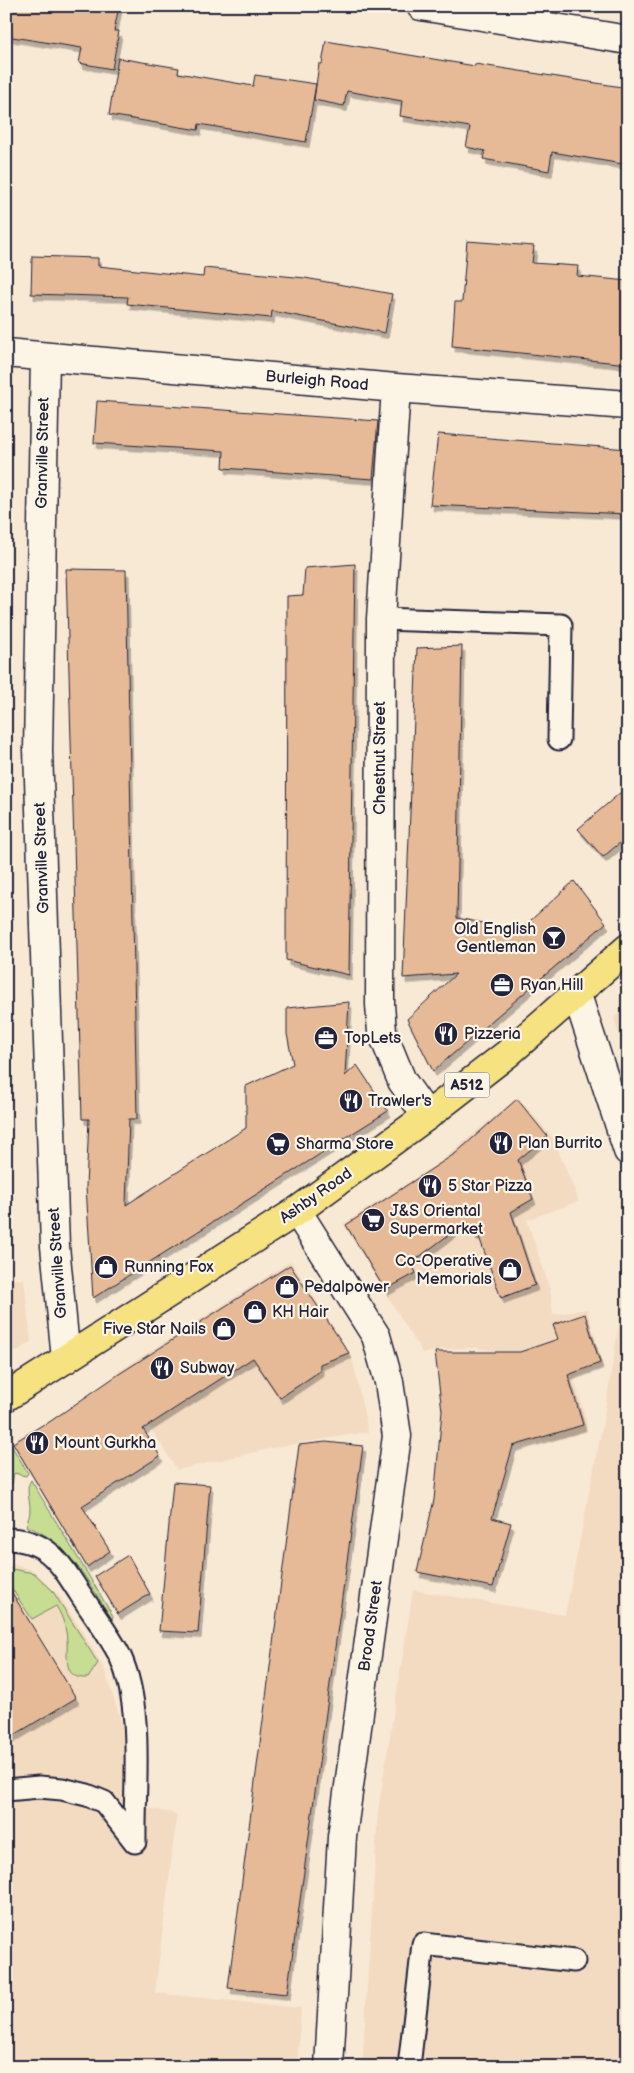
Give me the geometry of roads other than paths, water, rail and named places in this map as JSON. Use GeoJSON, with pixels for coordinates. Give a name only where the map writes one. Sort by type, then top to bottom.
{"type":"FeatureCollection","features":[{"type":"Feature","properties":{"kind":"main road","name":"Ashby Road"},"geometry":{"type":"LineString","coordinates":[[6,1397],[297,1211],[427,1116],[507,1054],[628,948]]}},
{"type":"Feature","properties":{"kind":"street"},"geometry":{"type":"LineString","coordinates":[[421,6],[628,40]]}},
{"type":"Feature","properties":{"kind":"street","name":"Burleigh Road"},"geometry":{"type":"LineString","coordinates":[[6,353],[396,388],[628,405]]}},
{"type":"Feature","properties":{"kind":"street","name":"Granville Street"},"geometry":{"type":"LineString","coordinates":[[45,356],[38,750],[55,1246],[66,1359]]}},
{"type":"Feature","properties":{"kind":"street","name":"Chestnut Street"},"geometry":{"type":"LineString","coordinates":[[396,388],[380,619],[380,1004],[382,1032],[402,1081],[427,1116]]}},
{"type":"Feature","properties":{"kind":"street"},"geometry":{"type":"LineString","coordinates":[[577,994],[626,1135]]}},
{"type":"Feature","properties":{"kind":"street","name":"Broad Street"},"geometry":{"type":"LineString","coordinates":[[297,1211],[376,1336],[389,1382],[397,1436],[342,1837],[329,2067]]}},
{"type":"Feature","properties":{"kind":"lane"},"geometry":{"type":"LineString","coordinates":[[380,619],[561,625],[559,739]]}},
{"type":"Feature","properties":{"kind":"lane"},"geometry":{"type":"LineString","coordinates":[[6,1539],[20,1539],[43,1547],[64,1568],[120,1656],[129,1687],[136,1728],[135,1842],[104,1802],[96,1798],[62,1789],[39,1787],[6,1790]]}},
{"type":"Feature","properties":{"kind":"lane"},"geometry":{"type":"LineString","coordinates":[[409,2067],[423,1944],[574,1961]]}},
{"type":"Feature","properties":{"kind":"place","name":"Old English Gentleman"},"geometry":{"type":"Point","coordinates":[554,938]}},
{"type":"Feature","properties":{"kind":"place","name":"Ryan Hill"},"geometry":{"type":"Point","coordinates":[502,985]}},
{"type":"Feature","properties":{"kind":"place","name":"Pizzeria"},"geometry":{"type":"Point","coordinates":[446,1034]}},
{"type":"Feature","properties":{"kind":"place","name":"TopLets"},"geometry":{"type":"Point","coordinates":[326,1038]}},
{"type":"Feature","properties":{"kind":"place","name":"Trawler's"},"geometry":{"type":"Point","coordinates":[351,1101]}},
{"type":"Feature","properties":{"kind":"place","name":"Plan Burrito"},"geometry":{"type":"Point","coordinates":[501,1143]}},
{"type":"Feature","properties":{"kind":"place","name":"Sharma Store"},"geometry":{"type":"Point","coordinates":[278,1144]}},
{"type":"Feature","properties":{"kind":"place","name":"5 Star Pizza"},"geometry":{"type":"Point","coordinates":[430,1186]}},
{"type":"Feature","properties":{"kind":"place","name":"J&S Oriental Supermarket"},"geometry":{"type":"Point","coordinates":[373,1220]}},
{"type":"Feature","properties":{"kind":"place","name":"Running Fox"},"geometry":{"type":"Point","coordinates":[106,1267]}},
{"type":"Feature","properties":{"kind":"place","name":"Co-Operative Memorials"},"geometry":{"type":"Point","coordinates":[510,1270]}},
{"type":"Feature","properties":{"kind":"place","name":"Pedalpower"},"geometry":{"type":"Point","coordinates":[287,1287]}},
{"type":"Feature","properties":{"kind":"place","name":"KH Hair"},"geometry":{"type":"Point","coordinates":[255,1312]}},
{"type":"Feature","properties":{"kind":"place","name":"Five Star Nails"},"geometry":{"type":"Point","coordinates":[224,1329]}},
{"type":"Feature","properties":{"kind":"place","name":"Subway"},"geometry":{"type":"Point","coordinates":[162,1368]}},
{"type":"Feature","properties":{"kind":"place","name":"Mount Gurkha"},"geometry":{"type":"Point","coordinates":[37,1443]}}]}
